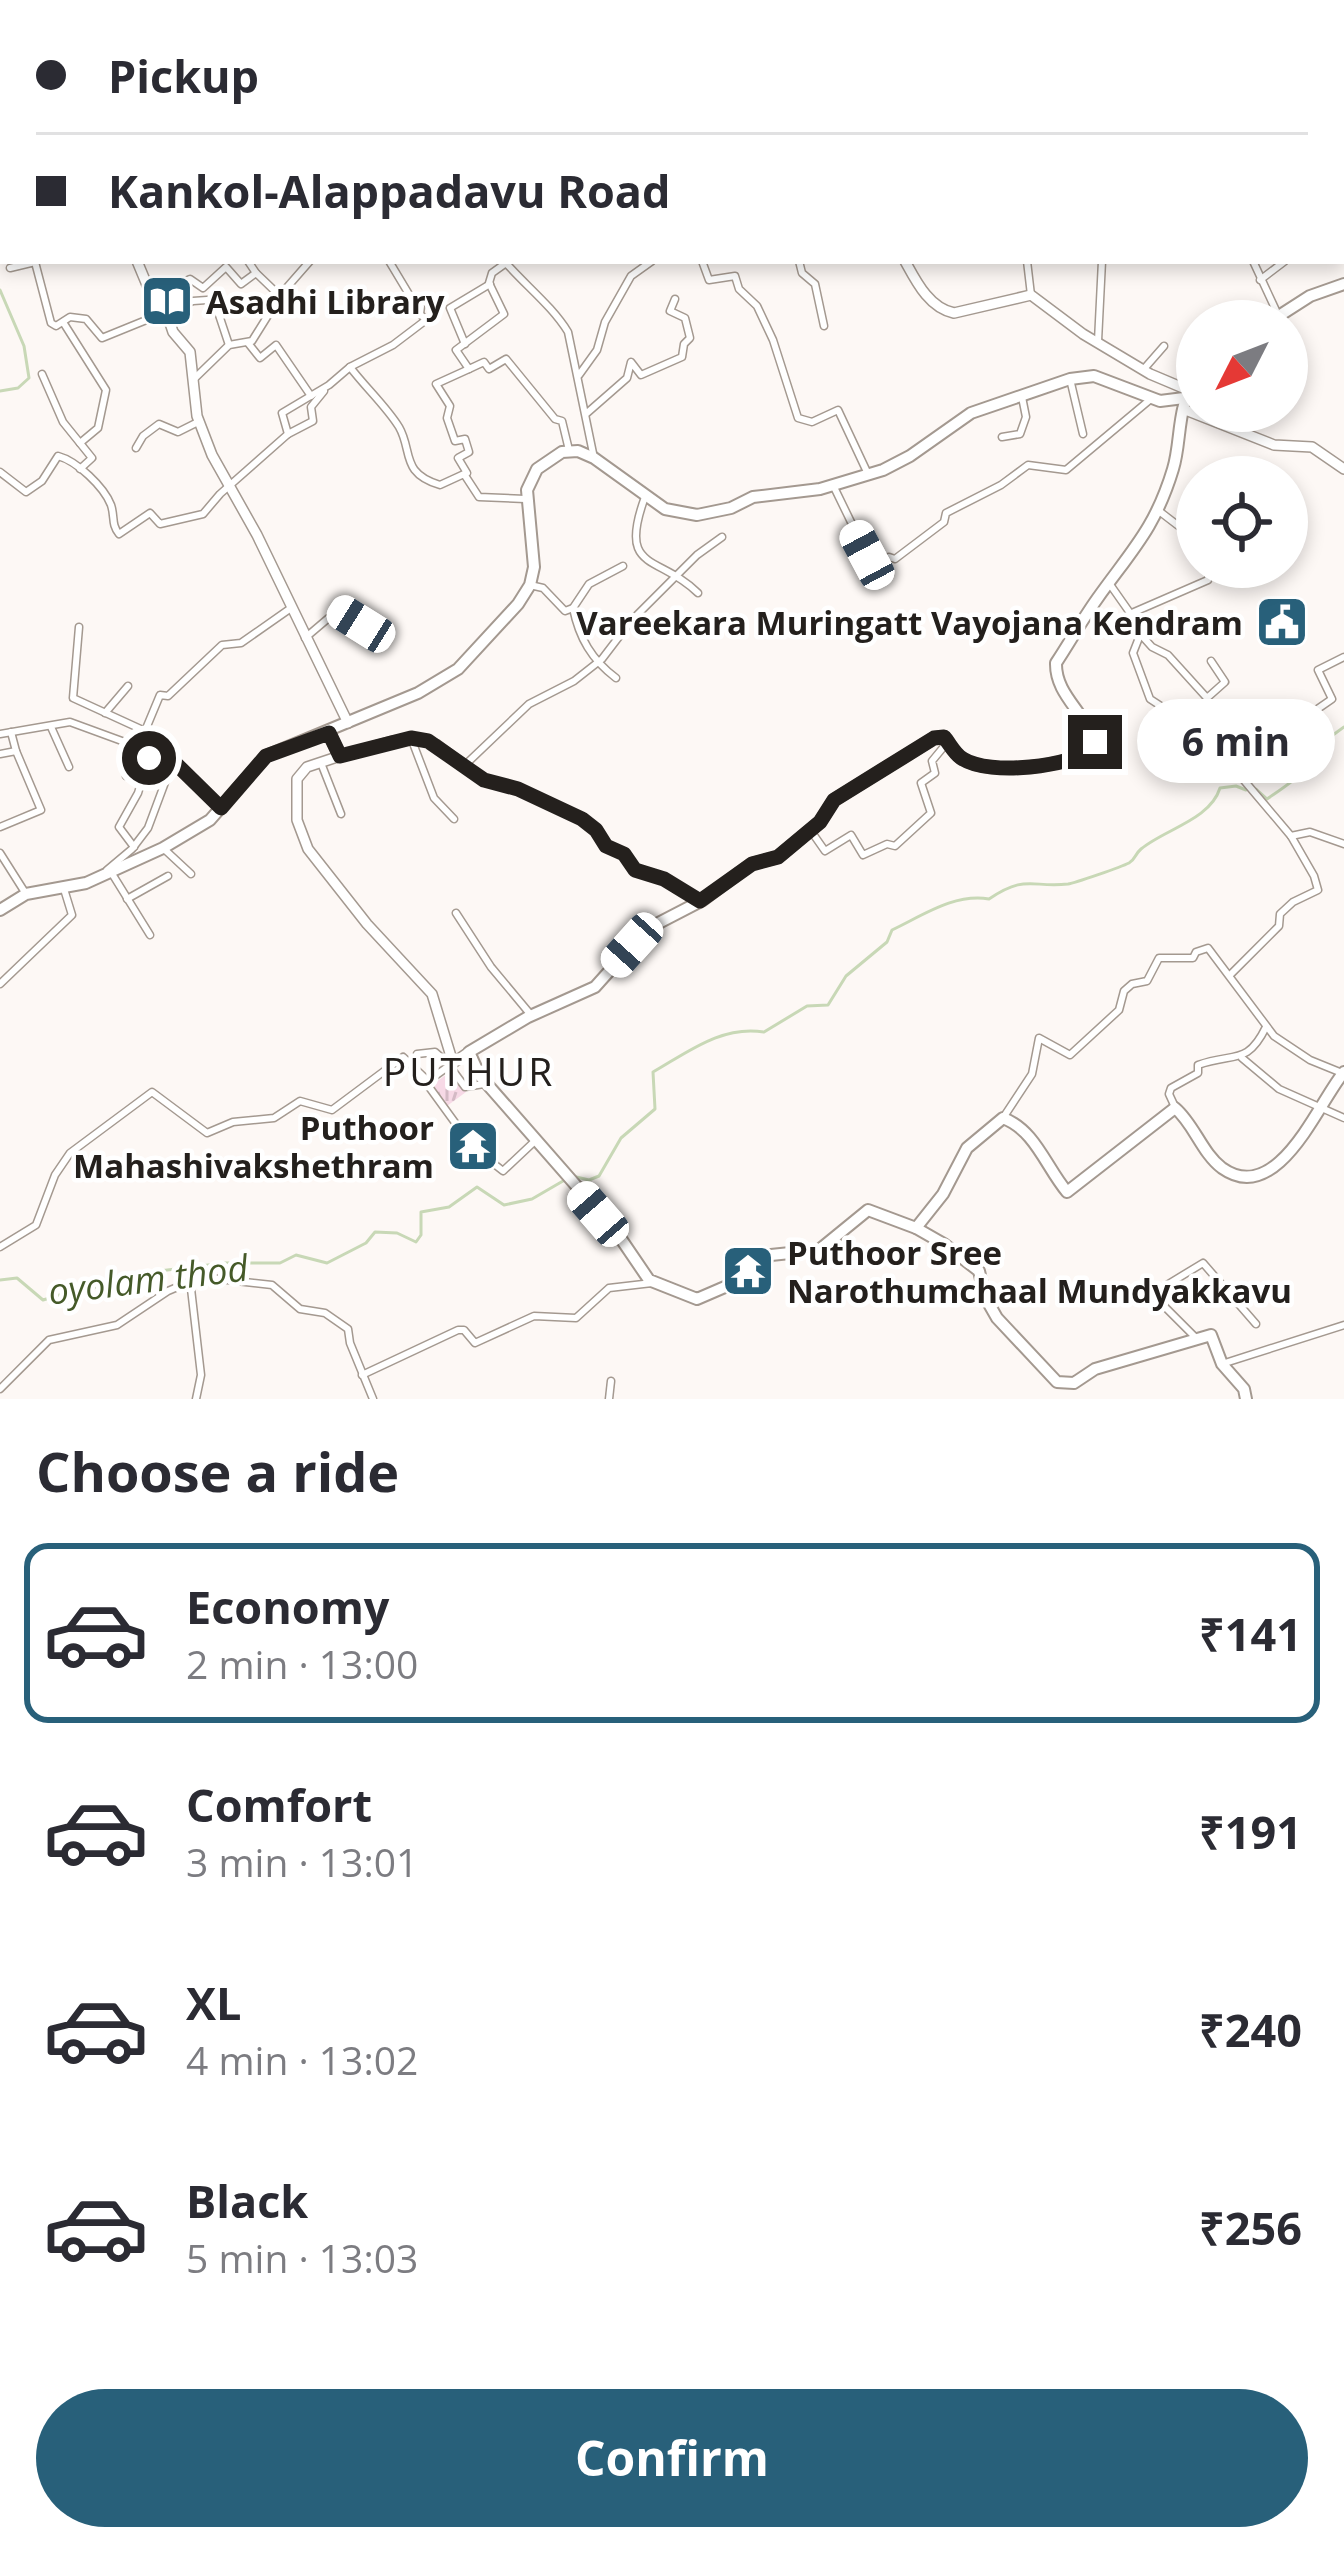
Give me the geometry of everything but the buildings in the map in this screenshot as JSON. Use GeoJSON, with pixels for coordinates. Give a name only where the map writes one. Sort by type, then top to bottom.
{"type":"FeatureCollection","features":[{"type":"Feature","properties":{"kind":"main road"},"geometry":{"type":"LineString","coordinates":[[1304,300],[1344,284]]}},
{"type":"Feature","properties":{"kind":"main road"},"geometry":{"type":"LineString","coordinates":[[0,910],[26,894],[64,889],[163,848],[193,832],[221,808],[266,756],[418,693],[458,668],[530,585],[534,567],[525,499],[537,469],[569,450],[594,458],[673,513],[697,515],[722,511],[754,497],[832,485],[868,474],[910,456],[958,419],[1070,379],[1094,376],[1152,398],[1176,395]]}},
{"type":"Feature","properties":{"kind":"main road"},"geometry":{"type":"LineString","coordinates":[[1182,432],[1159,512],[1141,545],[1109,583],[1056,663],[1061,689],[1094,736],[1094,748],[1066,763],[1013,767],[968,761],[948,741],[934,738],[834,800],[820,822],[778,857],[752,864],[699,901],[647,928],[595,987],[531,1015],[469,1052],[486,1083],[615,1230],[652,1283],[705,1299],[748,1277],[771,1255],[818,1250],[868,1210],[916,1228],[979,1271],[985,1297],[1003,1325],[1051,1378],[1072,1388],[1095,1369],[1213,1336],[1222,1364],[1244,1389],[1246,1399]]}},
{"type":"Feature","properties":{"kind":"main road"},"geometry":{"type":"LineString","coordinates":[[329,733],[340,756]]}},
{"type":"Feature","properties":{"kind":"main road"},"geometry":{"type":"LineString","coordinates":[[916,1228],[944,1194],[967,1148],[1003,1118],[1030,1136],[1046,1166],[1070,1193],[1121,1147],[1175,1108],[1215,1161],[1238,1175],[1279,1163],[1295,1147],[1343,1072]]}},
{"type":"Feature","properties":{"kind":"street"},"geometry":{"type":"LineString","coordinates":[[10,268],[25,264]]}},
{"type":"Feature","properties":{"kind":"street"},"geometry":{"type":"LineString","coordinates":[[37,264],[51,323],[56,326],[70,317],[86,319],[103,338],[206,300],[216,306],[229,346]]}},
{"type":"Feature","properties":{"kind":"street"},"geometry":{"type":"LineString","coordinates":[[139,264],[173,332],[190,352],[198,422],[348,723]]}},
{"type":"Feature","properties":{"kind":"street"},"geometry":{"type":"LineString","coordinates":[[250,264],[280,296]]}},
{"type":"Feature","properties":{"kind":"street"},"geometry":{"type":"LineString","coordinates":[[194,379],[229,346],[248,343],[307,264]]}},
{"type":"Feature","properties":{"kind":"street"},"geometry":{"type":"LineString","coordinates":[[0,472],[26,492],[42,482],[58,456],[72,459],[110,504],[113,529],[119,534],[150,513],[160,524],[203,514],[288,434],[313,421],[311,407],[328,386],[426,320],[391,264]]}},
{"type":"Feature","properties":{"kind":"street"},"geometry":{"type":"LineString","coordinates":[[469,369],[456,350],[503,314],[490,284],[492,274],[504,264]]}},
{"type":"Feature","properties":{"kind":"street"},"geometry":{"type":"LineString","coordinates":[[507,264],[562,320],[572,346],[594,458]]}},
{"type":"Feature","properties":{"kind":"street"},"geometry":{"type":"LineString","coordinates":[[636,264],[638,271]]}},
{"type":"Feature","properties":{"kind":"street"},"geometry":{"type":"LineString","coordinates":[[577,376],[597,350],[609,314],[648,264]]}},
{"type":"Feature","properties":{"kind":"street"},"geometry":{"type":"LineString","coordinates":[[703,264],[709,280],[735,276],[739,289],[757,307],[773,340],[797,418],[812,422],[838,410],[868,474]]}},
{"type":"Feature","properties":{"kind":"street"},"geometry":{"type":"LineString","coordinates":[[800,264],[802,273],[815,284],[824,326]]}},
{"type":"Feature","properties":{"kind":"street"},"geometry":{"type":"LineString","coordinates":[[907,264],[920,288],[944,312],[1031,295]]}},
{"type":"Feature","properties":{"kind":"street"},"geometry":{"type":"LineString","coordinates":[[1027,264],[1031,295],[1176,388]]}},
{"type":"Feature","properties":{"kind":"street"},"geometry":{"type":"LineString","coordinates":[[1098,341],[1102,264]]}},
{"type":"Feature","properties":{"kind":"street"},"geometry":{"type":"LineString","coordinates":[[1254,264],[1268,300]]}},
{"type":"Feature","properties":{"kind":"street"},"geometry":{"type":"LineString","coordinates":[[1260,280],[1281,264]]}},
{"type":"Feature","properties":{"kind":"street"},"geometry":{"type":"LineString","coordinates":[[155,296],[190,279],[202,287],[226,267],[241,284],[256,273]]}},
{"type":"Feature","properties":{"kind":"street"},"geometry":{"type":"LineString","coordinates":[[464,344],[449,308],[490,284]]}},
{"type":"Feature","properties":{"kind":"street"},"geometry":{"type":"LineString","coordinates":[[587,413],[627,377],[631,362],[641,375],[682,356],[690,338],[685,318],[671,315],[675,299]]}},
{"type":"Feature","properties":{"kind":"street"},"geometry":{"type":"LineString","coordinates":[[63,322],[106,390],[98,428],[80,443]]}},
{"type":"Feature","properties":{"kind":"street"},"geometry":{"type":"LineString","coordinates":[[248,343],[260,358],[276,345],[310,396]]}},
{"type":"Feature","properties":{"kind":"street"},"geometry":{"type":"LineString","coordinates":[[1143,370],[1164,346]]}},
{"type":"Feature","properties":{"kind":"street"},"geometry":{"type":"LineString","coordinates":[[525,499],[479,497],[458,458],[469,452],[464,440],[454,441],[447,418],[450,406],[436,384],[484,362],[489,369],[506,359],[555,419],[562,421],[569,450]]}},
{"type":"Feature","properties":{"kind":"street"},"geometry":{"type":"LineString","coordinates":[[350,367],[402,432],[405,455],[426,481],[440,485],[464,474],[472,481]]}},
{"type":"Feature","properties":{"kind":"street"},"geometry":{"type":"LineString","coordinates":[[42,374],[63,422],[92,458],[80,469]]}},
{"type":"Feature","properties":{"kind":"street"},"geometry":{"type":"LineString","coordinates":[[1070,379],[1083,434]]}},
{"type":"Feature","properties":{"kind":"street"},"geometry":{"type":"LineString","coordinates":[[288,434],[282,413],[328,386]]}},
{"type":"Feature","properties":{"kind":"street"},"geometry":{"type":"LineString","coordinates":[[1002,437],[1020,434],[1026,417],[1021,395]]}},
{"type":"Feature","properties":{"kind":"street"},"geometry":{"type":"LineString","coordinates":[[832,485],[867,555],[883,562],[895,559],[944,522],[946,513],[1028,465],[1066,470],[1152,398]]}},
{"type":"Feature","properties":{"kind":"street"},"geometry":{"type":"LineString","coordinates":[[136,448],[159,424],[178,432],[198,422]]}},
{"type":"Feature","properties":{"kind":"street"},"geometry":{"type":"LineString","coordinates":[[1252,432],[1274,445],[1312,447],[1344,469]]}},
{"type":"Feature","properties":{"kind":"street"},"geometry":{"type":"LineString","coordinates":[[646,494],[638,515],[639,554],[651,565],[680,574],[698,593]]}},
{"type":"Feature","properties":{"kind":"street"},"geometry":{"type":"LineString","coordinates":[[1159,512],[1176,524]]}},
{"type":"Feature","properties":{"kind":"street"},"geometry":{"type":"LineString","coordinates":[[465,765],[529,704],[574,681],[596,663],[631,621],[722,537]]}},
{"type":"Feature","properties":{"kind":"street"},"geometry":{"type":"LineString","coordinates":[[530,585],[543,588],[565,611],[573,608],[589,584],[623,566]]}},
{"type":"Feature","properties":{"kind":"street"},"geometry":{"type":"LineString","coordinates":[[1109,583],[1143,637],[1168,655],[1207,698],[1226,682],[1211,661]]}},
{"type":"Feature","properties":{"kind":"street"},"geometry":{"type":"LineString","coordinates":[[1132,613],[1190,588]]}},
{"type":"Feature","properties":{"kind":"street"},"geometry":{"type":"LineString","coordinates":[[134,847],[119,827],[138,793],[151,751],[145,731],[160,694],[168,696],[221,645],[241,643],[291,608]]}},
{"type":"Feature","properties":{"kind":"street"},"geometry":{"type":"LineString","coordinates":[[573,608],[596,663],[616,678]]}},
{"type":"Feature","properties":{"kind":"street"},"geometry":{"type":"LineString","coordinates":[[305,638],[338,610],[383,638]]}},
{"type":"Feature","properties":{"kind":"street"},"geometry":{"type":"LineString","coordinates":[[79,627],[73,698],[145,731]]}},
{"type":"Feature","properties":{"kind":"street"},"geometry":{"type":"LineString","coordinates":[[1143,637],[1132,653],[1150,699],[1170,712],[1190,743],[1209,755],[1221,756],[1253,789],[1291,836],[1318,890],[1292,902],[1280,914],[1279,926],[1231,974]]}},
{"type":"Feature","properties":{"kind":"street"},"geometry":{"type":"LineString","coordinates":[[1221,756],[1241,736],[1256,741],[1272,731],[1293,736],[1306,716],[1332,699],[1318,670],[1344,656]]}},
{"type":"Feature","properties":{"kind":"street"},"geometry":{"type":"LineString","coordinates":[[105,713],[128,686]]}},
{"type":"Feature","properties":{"kind":"street"},"geometry":{"type":"LineString","coordinates":[[0,734],[70,722],[173,761],[221,808]]}},
{"type":"Feature","properties":{"kind":"street"},"geometry":{"type":"LineString","coordinates":[[50,725],[69,767]]}},
{"type":"Feature","properties":{"kind":"street"},"geometry":{"type":"LineString","coordinates":[[0,827],[41,810],[11,732]]}},
{"type":"Feature","properties":{"kind":"street"},"geometry":{"type":"LineString","coordinates":[[411,738],[434,798],[454,819]]}},
{"type":"Feature","properties":{"kind":"street"},"geometry":{"type":"LineString","coordinates":[[486,1083],[465,1087],[452,1066],[432,994],[367,924],[308,849],[297,820],[297,778],[307,767],[411,738],[436,746],[484,780],[518,789],[582,819],[606,846],[624,854],[635,870],[664,879],[699,901]]}},
{"type":"Feature","properties":{"kind":"street"},"geometry":{"type":"LineString","coordinates":[[810,829],[825,851],[851,835],[863,855],[886,844],[895,846],[931,812],[921,783],[935,773],[932,761],[948,741]]}},
{"type":"Feature","properties":{"kind":"street"},"geometry":{"type":"LineString","coordinates":[[126,776],[130,744]]}},
{"type":"Feature","properties":{"kind":"street"},"geometry":{"type":"LineString","coordinates":[[0,754],[16,751]]}},
{"type":"Feature","properties":{"kind":"street"},"geometry":{"type":"LineString","coordinates":[[150,935],[110,866],[148,828],[173,761]]}},
{"type":"Feature","properties":{"kind":"street"},"geometry":{"type":"LineString","coordinates":[[321,763],[341,814]]}},
{"type":"Feature","properties":{"kind":"street"},"geometry":{"type":"LineString","coordinates":[[1291,836],[1310,832],[1344,844]]}},
{"type":"Feature","properties":{"kind":"street"},"geometry":{"type":"LineString","coordinates":[[163,848],[191,874]]}},
{"type":"Feature","properties":{"kind":"street"},"geometry":{"type":"LineString","coordinates":[[0,853],[26,894]]}},
{"type":"Feature","properties":{"kind":"street"},"geometry":{"type":"LineString","coordinates":[[127,899],[168,876]]}},
{"type":"Feature","properties":{"kind":"street"},"geometry":{"type":"LineString","coordinates":[[0,983],[73,915],[64,889]]}},
{"type":"Feature","properties":{"kind":"street"},"geometry":{"type":"LineString","coordinates":[[456,914],[531,1015]]}},
{"type":"Feature","properties":{"kind":"street"},"geometry":{"type":"LineString","coordinates":[[1003,1118],[1032,1074],[1039,1038],[1063,1053],[1075,1052],[1119,1010],[1124,991],[1132,984],[1147,982],[1159,958],[1193,958],[1208,948],[1266,1027],[1310,1060],[1343,1072]]}},
{"type":"Feature","properties":{"kind":"street"},"geometry":{"type":"LineString","coordinates":[[1175,1108],[1171,1088],[1198,1073],[1198,1065],[1216,1058],[1242,1058],[1253,1051],[1266,1027]]}},
{"type":"Feature","properties":{"kind":"street"},"geometry":{"type":"LineString","coordinates":[[417,1054],[435,1052],[452,1066]]}},
{"type":"Feature","properties":{"kind":"street"},"geometry":{"type":"LineString","coordinates":[[424,1080],[469,1052]]}},
{"type":"Feature","properties":{"kind":"street"},"geometry":{"type":"LineString","coordinates":[[0,1247],[36,1226],[55,1175],[70,1153],[152,1092],[207,1133],[232,1122],[274,1118],[302,1101],[332,1110],[403,1057],[456,1124]]}},
{"type":"Feature","properties":{"kind":"street"},"geometry":{"type":"LineString","coordinates":[[1242,1058],[1279,1089],[1344,1118]]}},
{"type":"Feature","properties":{"kind":"street"},"geometry":{"type":"LineString","coordinates":[[484,1156],[503,1171],[536,1140]]}},
{"type":"Feature","properties":{"kind":"street"},"geometry":{"type":"LineString","coordinates":[[1197,1339],[1152,1294],[1203,1263],[1256,1324]]}},
{"type":"Feature","properties":{"kind":"street"},"geometry":{"type":"LineString","coordinates":[[0,1389],[49,1340],[117,1325],[190,1280],[215,1276],[262,1282],[302,1310],[325,1313],[348,1329],[373,1399]]}},
{"type":"Feature","properties":{"kind":"street"},"geometry":{"type":"LineString","coordinates":[[190,1280],[201,1375],[196,1399]]}},
{"type":"Feature","properties":{"kind":"street"},"geometry":{"type":"LineString","coordinates":[[362,1375],[458,1330],[464,1330],[475,1343],[533,1316],[576,1318],[609,1288],[652,1283]]}},
{"type":"Feature","properties":{"kind":"street"},"geometry":{"type":"LineString","coordinates":[[1222,1364],[1344,1325]]}},
{"type":"Feature","properties":{"kind":"street"},"geometry":{"type":"LineString","coordinates":[[609,1399],[611,1381]]}},
{"type":"Feature","properties":{"kind":"green space"},"geometry":{"type":"Polygon","coordinates":[[[447,1074],[466,1092],[447,1106],[432,1085],[447,1074]]]}},
{"type":"Feature","properties":{"kind":"waterway"},"geometry":{"type":"LineString","coordinates":[[0,290],[24,346],[29,378],[18,388],[0,391]]}},
{"type":"Feature","properties":{"kind":"waterway"},"geometry":{"type":"LineString","coordinates":[[1256,789],[1267,799],[1310,764],[1321,734],[1333,735],[1344,727]]}},
{"type":"Feature","properties":{"kind":"waterway"},"geometry":{"type":"LineString","coordinates":[[572,1176],[589,1180],[599,1176],[621,1138],[655,1109],[653,1072],[720,1036],[764,1032],[807,1006],[828,1005],[846,976],[887,942],[892,930],[951,902],[989,899],[1020,884],[1068,884],[1124,865],[1151,842],[1207,808],[1220,788],[1246,790]]}},
{"type":"Feature","properties":{"kind":"waterway","name":"oyolam thod"},"geometry":{"type":"LineString","coordinates":[[0,1280],[17,1278],[43,1300],[79,1289],[88,1294],[99,1283],[118,1276],[225,1263],[280,1263],[296,1255],[327,1263],[366,1243],[375,1232],[397,1233],[416,1242],[421,1235],[421,1212],[449,1207],[477,1187],[504,1205],[532,1199],[563,1181]]}},
{"type":"Feature","properties":{"kind":"place","name":"Asadhi Library"},"geometry":{"type":"Point","coordinates":[167,301]}},
{"type":"Feature","properties":{"kind":"place","name":"Vareekara Muringatt Vayojana Kendram"},"geometry":{"type":"Point","coordinates":[1282,622]}},
{"type":"Feature","properties":{"kind":"place","name":"Puthoor Mahashivakshethram"},"geometry":{"type":"Point","coordinates":[473,1146]}},
{"type":"Feature","properties":{"kind":"place","name":"Puthoor Sree Narothumchaal Mundyakkavu"},"geometry":{"type":"Point","coordinates":[748,1271]}},
{"type":"Feature","properties":{"kind":"district","name":"PUTHUR"},"geometry":{"type":"Point","coordinates":[469,1070]}},
{"type":"Feature","properties":{"kind":"route"},"geometry":{"type":"LineString","coordinates":[[149,758],[151,751],[171,759],[221,808],[266,756],[304,740],[329,733],[340,756],[392,741],[419,739],[484,780],[518,789],[582,819],[606,846],[624,854],[635,870],[664,879],[700,901],[752,864],[778,857],[825,817],[834,800],[934,738],[944,737],[968,761],[1013,767],[1066,763],[1086,755],[1095,742]]}}]}
